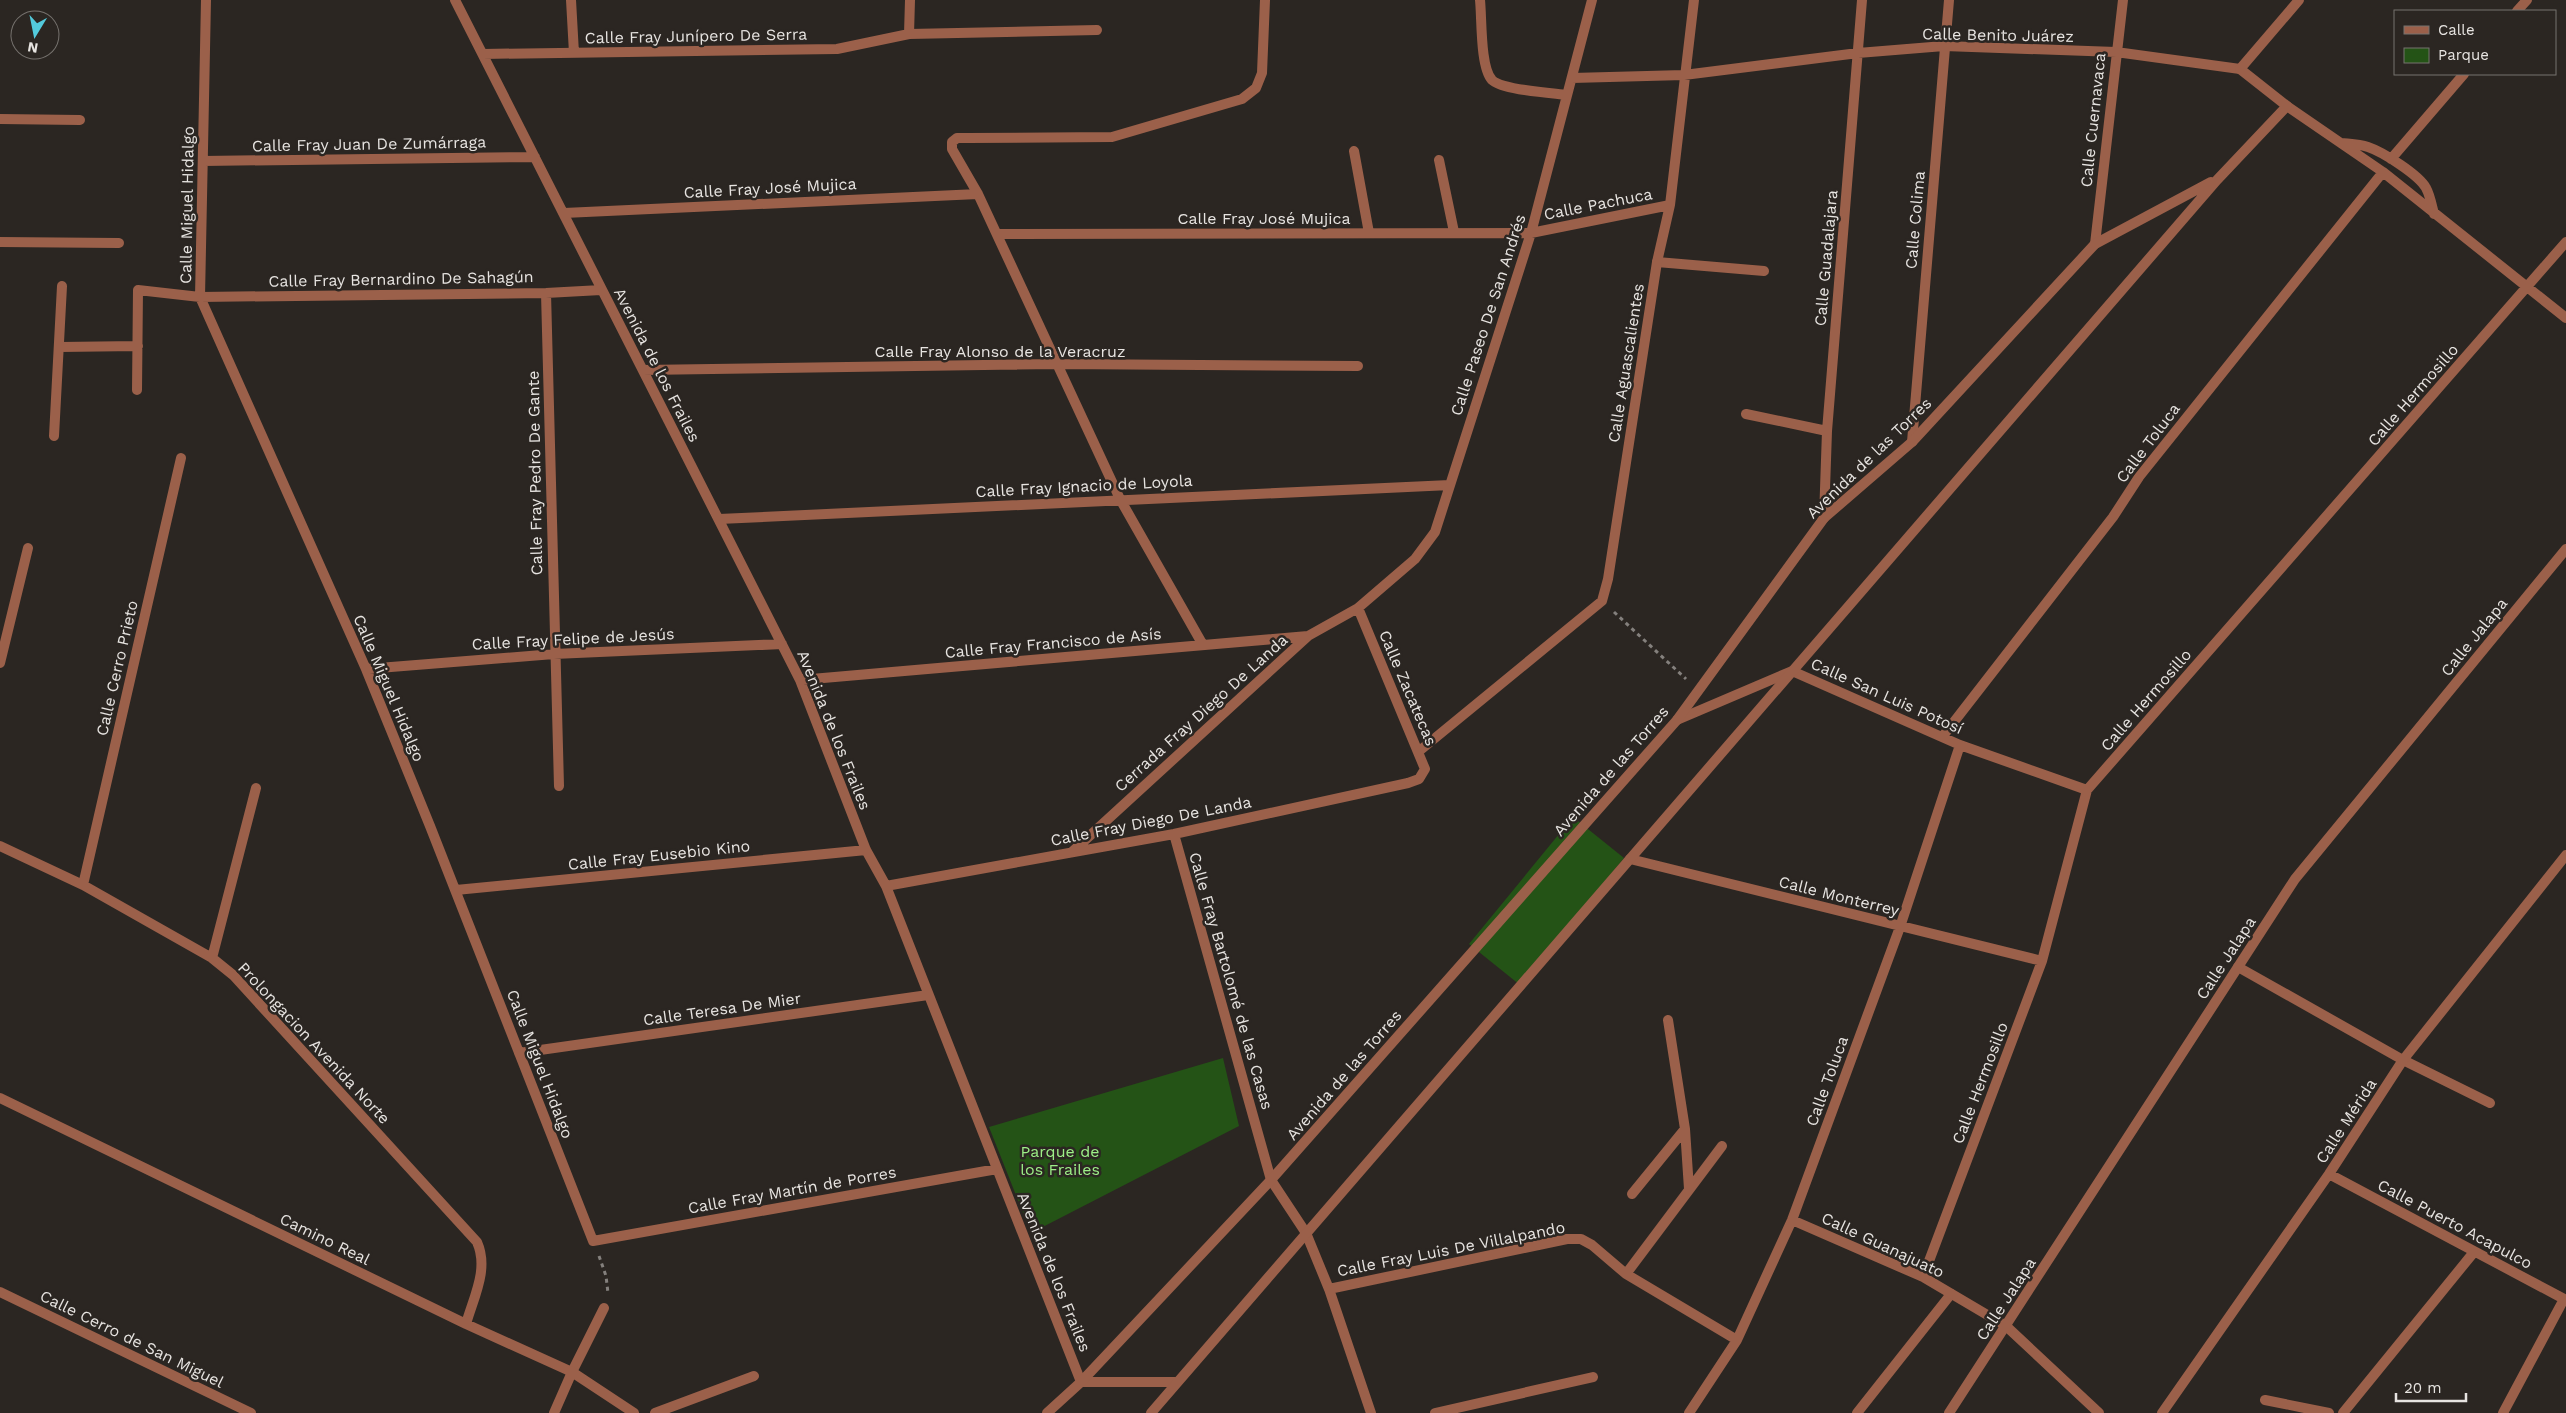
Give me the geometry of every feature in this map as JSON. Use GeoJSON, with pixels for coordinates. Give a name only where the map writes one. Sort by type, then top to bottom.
{"type":"FeatureCollection","features":[{"type":"Feature","properties":{"kind":"street","name":"Calle Miguel Hidalgo"},"geometry":{"type":"LineString","coordinates":[[206,0],[200,297],[366,669],[456,890],[593,1241]]}},
{"type":"Feature","properties":{"kind":"street","name":"Avenida de los Frailes"},"geometry":{"type":"LineString","coordinates":[[455,0],[800,680],[866,850],[886,886],[1081,1382]]}},
{"type":"Feature","properties":{"kind":"street"},"geometry":{"type":"LineString","coordinates":[[571,0],[574,53]]}},
{"type":"Feature","properties":{"kind":"street"},"geometry":{"type":"LineString","coordinates":[[909,34],[910,0]]}},
{"type":"Feature","properties":{"kind":"street"},"geometry":{"type":"LineString","coordinates":[[1203,645],[1120,499],[978,194],[952,149],[952,142],[957,138],[1112,137],[1242,99],[1256,88],[1262,73],[1265,0]]}},
{"type":"Feature","properties":{"kind":"street"},"geometry":{"type":"LineString","coordinates":[[1480,0],[1486,69],[1492,81],[1504,86],[1567,95]]}},
{"type":"Feature","properties":{"kind":"street","name":"Calle Paseo De San Andrés"},"geometry":{"type":"LineString","coordinates":[[1358,608],[1426,546],[1435,532],[1531,233],[1592,0]]}},
{"type":"Feature","properties":{"kind":"street","name":"Calle Aguascalientes"},"geometry":{"type":"LineString","coordinates":[[1602,601],[1608,579],[1657,262],[1670,205],[1694,0]]}},
{"type":"Feature","properties":{"kind":"street","name":"Calle Guadalajara"},"geometry":{"type":"LineString","coordinates":[[1824,518],[1827,431],[1862,0]]}},
{"type":"Feature","properties":{"kind":"street","name":"Calle Colima"},"geometry":{"type":"LineString","coordinates":[[1912,442],[1949,0]]}},
{"type":"Feature","properties":{"kind":"street","name":"Calle Cuernavaca"},"geometry":{"type":"LineString","coordinates":[[2095,244],[2123,0]]}},
{"type":"Feature","properties":{"kind":"street"},"geometry":{"type":"LineString","coordinates":[[2299,0],[2240,69],[2286,106],[2383,172],[2566,318]]}},
{"type":"Feature","properties":{"kind":"street"},"geometry":{"type":"LineString","coordinates":[[2518,10],[2527,0]]}},
{"type":"Feature","properties":{"kind":"street","name":"Calle Fray Junípero De Serra"},"geometry":{"type":"LineString","coordinates":[[483,54],[837,50],[909,34],[1097,30]]}},
{"type":"Feature","properties":{"kind":"street","name":"Calle Benito Juárez"},"geometry":{"type":"LineString","coordinates":[[1572,78],[1684,75],[1858,53],[1944,46],[2116,52],[2240,69]]}},
{"type":"Feature","properties":{"kind":"street"},"geometry":{"type":"LineString","coordinates":[[2391,159],[2463,75]]}},
{"type":"Feature","properties":{"kind":"street","name":"Avenida de las Torres"},"geometry":{"type":"LineString","coordinates":[[1150,1413],[2216,180],[2286,106]]}},
{"type":"Feature","properties":{"kind":"street"},"geometry":{"type":"LineString","coordinates":[[0,119],[80,120]]}},
{"type":"Feature","properties":{"kind":"street"},"geometry":{"type":"LineString","coordinates":[[2340,143],[2365,146],[2391,159],[2422,182],[2427,188],[2434,214]]}},
{"type":"Feature","properties":{"kind":"street"},"geometry":{"type":"LineString","coordinates":[[1354,151],[1370,233]]}},
{"type":"Feature","properties":{"kind":"street","name":"Calle Fray Juan De Zumárraga"},"geometry":{"type":"LineString","coordinates":[[203,162],[535,157]]}},
{"type":"Feature","properties":{"kind":"street"},"geometry":{"type":"LineString","coordinates":[[1438,160],[1454,232]]}},
{"type":"Feature","properties":{"kind":"street","name":"Calle Toluca"},"geometry":{"type":"LineString","coordinates":[[1943,736],[2113,517],[2139,476],[2383,172]]}},
{"type":"Feature","properties":{"kind":"street","name":"Avenida de las Torres"},"geometry":{"type":"LineString","coordinates":[[1048,1413],[1081,1382],[1271,1180],[1677,720],[1824,518],[1912,442],[2095,244],[2216,180]]}},
{"type":"Feature","properties":{"kind":"street","name":"Calle Fray José Mujica"},"geometry":{"type":"LineString","coordinates":[[564,213],[978,194]]}},
{"type":"Feature","properties":{"kind":"street","name":"Calle Pachuca"},"geometry":{"type":"LineString","coordinates":[[1531,233],[1670,205]]}},
{"type":"Feature","properties":{"kind":"street","name":"Calle Fray José Mujica"},"geometry":{"type":"LineString","coordinates":[[997,234],[1531,233]]}},
{"type":"Feature","properties":{"kind":"street"},"geometry":{"type":"LineString","coordinates":[[0,242],[119,243]]}},
{"type":"Feature","properties":{"kind":"street","name":"Calle Hermosillo"},"geometry":{"type":"LineString","coordinates":[[1923,1277],[2042,961],[2087,790],[2566,242]]}},
{"type":"Feature","properties":{"kind":"street"},"geometry":{"type":"LineString","coordinates":[[1657,262],[1764,271]]}},
{"type":"Feature","properties":{"kind":"street"},"geometry":{"type":"LineString","coordinates":[[54,436],[62,286]]}},
{"type":"Feature","properties":{"kind":"street","name":"Calle Fray Bernardino De Sahagún"},"geometry":{"type":"LineString","coordinates":[[138,346],[138,290],[200,297],[546,293],[601,290]]}},
{"type":"Feature","properties":{"kind":"street","name":"Calle Fray Pedro De Gante"},"geometry":{"type":"LineString","coordinates":[[546,293],[554,654],[559,786]]}},
{"type":"Feature","properties":{"kind":"street"},"geometry":{"type":"LineString","coordinates":[[60,347],[138,346],[137,390]]}},
{"type":"Feature","properties":{"kind":"street","name":"Calle Fray Alonso de la Veracruz"},"geometry":{"type":"LineString","coordinates":[[643,370],[1058,364],[1358,366]]}},
{"type":"Feature","properties":{"kind":"street"},"geometry":{"type":"LineString","coordinates":[[1746,414],[1827,431]]}},
{"type":"Feature","properties":{"kind":"street","name":"Calle Cerro Prieto"},"geometry":{"type":"LineString","coordinates":[[82,885],[181,458]]}},
{"type":"Feature","properties":{"kind":"street","name":"Calle Fray Ignacio de Loyola"},"geometry":{"type":"LineString","coordinates":[[719,519],[1450,485]]}},
{"type":"Feature","properties":{"kind":"street"},"geometry":{"type":"LineString","coordinates":[[0,663],[28,548]]}},
{"type":"Feature","properties":{"kind":"street","name":"Calle Jalapa"},"geometry":{"type":"LineString","coordinates":[[1949,1413],[2295,879],[2566,549]]}},
{"type":"Feature","properties":{"kind":"street"},"geometry":{"type":"LineString","coordinates":[[1418,752],[1602,601]]}},
{"type":"Feature","properties":{"kind":"street","name":"Cerrada Fray Diego De Landa"},"geometry":{"type":"LineString","coordinates":[[1072,852],[1308,636],[1358,608]]}},
{"type":"Feature","properties":{"kind":"street","name":"Calle Zacatecas"},"geometry":{"type":"LineString","coordinates":[[1358,608],[1425,769],[1420,779]]}},
{"type":"Feature","properties":{"kind":"street","name":"Calle Fray Francisco de Asís"},"geometry":{"type":"LineString","coordinates":[[800,680],[1308,636]]}},
{"type":"Feature","properties":{"kind":"street","name":"Calle Fray Felipe de Jesús"},"geometry":{"type":"LineString","coordinates":[[366,669],[554,654],[782,644]]}},
{"type":"Feature","properties":{"kind":"street","name":"Calle San Luis Potosí"},"geometry":{"type":"LineString","coordinates":[[1677,720],[1792,671],[1960,744],[2087,790]]}},
{"type":"Feature","properties":{"kind":"street","name":"Calle Toluca"},"geometry":{"type":"LineString","coordinates":[[1688,1413],[1737,1340],[1792,1220],[1900,927],[1960,744]]}},
{"type":"Feature","properties":{"kind":"street","name":"Calle Fray Diego De Landa"},"geometry":{"type":"LineString","coordinates":[[886,886],[1174,834],[1420,779]]}},
{"type":"Feature","properties":{"kind":"street"},"geometry":{"type":"LineString","coordinates":[[212,958],[256,788]]}},
{"type":"Feature","properties":{"kind":"street","name":"Calle Fray Bartolomé de las Casas"},"geometry":{"type":"LineString","coordinates":[[1174,834],[1271,1180],[1306,1233],[1329,1289],[1371,1413]]}},
{"type":"Feature","properties":{"kind":"street","name":"Prolongacion Avenida Norte"},"geometry":{"type":"LineString","coordinates":[[0,846],[82,885],[212,958],[233,975],[477,1242],[482,1255],[483,1268],[466,1324]]}},
{"type":"Feature","properties":{"kind":"street","name":"Calle Fray Eusebio Kino"},"geometry":{"type":"LineString","coordinates":[[456,890],[866,850]]}},
{"type":"Feature","properties":{"kind":"street","name":"Calle Mérida"},"geometry":{"type":"LineString","coordinates":[[2162,1413],[2329,1174],[2403,1060],[2566,854]]}},
{"type":"Feature","properties":{"kind":"street","name":"Calle Monterrey"},"geometry":{"type":"LineString","coordinates":[[1630,859],[2042,961]]}},
{"type":"Feature","properties":{"kind":"street"},"geometry":{"type":"LineString","coordinates":[[2238,967],[2403,1060],[2490,1103]]}},
{"type":"Feature","properties":{"kind":"street","name":"Calle Teresa De Mier"},"geometry":{"type":"LineString","coordinates":[[519,1053],[928,995]]}},
{"type":"Feature","properties":{"kind":"street"},"geometry":{"type":"LineString","coordinates":[[1668,1020],[1685,1129],[1689,1189]]}},
{"type":"Feature","properties":{"kind":"street","name":"Camino Real"},"geometry":{"type":"LineString","coordinates":[[0,1098],[466,1324],[572,1372],[634,1413]]}},
{"type":"Feature","properties":{"kind":"street"},"geometry":{"type":"LineString","coordinates":[[1632,1194],[1685,1129]]}},
{"type":"Feature","properties":{"kind":"street"},"geometry":{"type":"LineString","coordinates":[[1626,1274],[1722,1146]]}},
{"type":"Feature","properties":{"kind":"street","name":"Calle Fray Martín de Porres"},"geometry":{"type":"LineString","coordinates":[[593,1241],[997,1168]]}},
{"type":"Feature","properties":{"kind":"street","name":"Calle Puerto Acapulco"},"geometry":{"type":"LineString","coordinates":[[2329,1174],[2565,1300]]}},
{"type":"Feature","properties":{"kind":"street","name":"Calle Guanajuato"},"geometry":{"type":"LineString","coordinates":[[1792,1220],[1923,1277],[2006,1326],[2099,1413]]}},
{"type":"Feature","properties":{"kind":"street","name":"Calle Fray Luis De Villalpando"},"geometry":{"type":"LineString","coordinates":[[1329,1289],[1567,1239],[1581,1239],[1592,1245],[1626,1274],[1737,1340]]}},
{"type":"Feature","properties":{"kind":"street"},"geometry":{"type":"LineString","coordinates":[[2342,1413],[2474,1252]]}},
{"type":"Feature","properties":{"kind":"street","name":"Calle Cerro de San Miguel"},"geometry":{"type":"LineString","coordinates":[[0,1292],[251,1413]]}},
{"type":"Feature","properties":{"kind":"street"},"geometry":{"type":"LineString","coordinates":[[1857,1413],[1951,1294]]}},
{"type":"Feature","properties":{"kind":"street"},"geometry":{"type":"LineString","coordinates":[[2503,1413],[2565,1300]]}},
{"type":"Feature","properties":{"kind":"street"},"geometry":{"type":"LineString","coordinates":[[554,1413],[604,1308]]}},
{"type":"Feature","properties":{"kind":"street"},"geometry":{"type":"LineString","coordinates":[[655,1413],[754,1376]]}},
{"type":"Feature","properties":{"kind":"street"},"geometry":{"type":"LineString","coordinates":[[1436,1413],[1593,1377]]}},
{"type":"Feature","properties":{"kind":"street"},"geometry":{"type":"LineString","coordinates":[[1081,1382],[1175,1382]]}},
{"type":"Feature","properties":{"kind":"street"},"geometry":{"type":"LineString","coordinates":[[2265,1400],[2329,1413]]}},
{"type":"Feature","properties":{"kind":"path"},"geometry":{"type":"LineString","coordinates":[[1602,601],[1698,689]]}},
{"type":"Feature","properties":{"kind":"path"},"geometry":{"type":"LineString","coordinates":[[593,1241],[606,1276],[608,1291],[604,1308]]}},
{"type":"Feature","properties":{"kind":"green space"},"geometry":{"type":"Polygon","coordinates":[[[1573,817],[1624,858],[1520,985],[1469,944],[1573,817]]]}},
{"type":"Feature","properties":{"kind":"green space","name":"Parque de los Frailes"},"geometry":{"type":"Polygon","coordinates":[[[1223,1058],[1239,1126],[1031,1233],[989,1127],[1223,1058]]]}}]}
